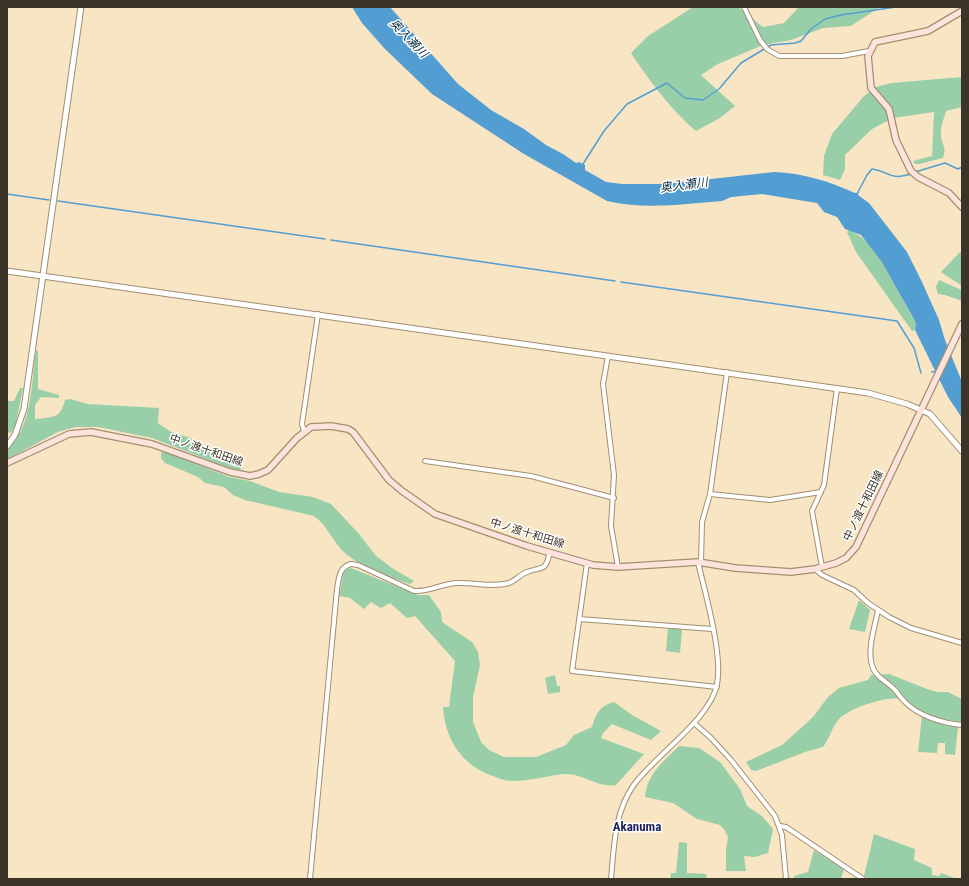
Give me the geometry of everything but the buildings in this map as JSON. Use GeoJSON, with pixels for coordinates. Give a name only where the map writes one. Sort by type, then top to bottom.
{"type":"FeatureCollection","features":[{"type":"Feature","properties":{"kind":"main road"},"geometry":{"type":"LineString","coordinates":[[962,11],[928,31],[875,42],[869,51],[871,88],[889,109],[896,140],[913,173],[949,193],[962,207]]}},
{"type":"Feature","properties":{"kind":"main road","name":"中ノ渡十和田線"},"geometry":{"type":"LineString","coordinates":[[7,463],[69,434],[91,432],[152,444],[230,472],[250,476],[268,470],[304,431],[314,426],[331,426],[348,429],[358,437],[389,480],[427,509],[476,529],[587,563],[618,567],[700,562],[734,568],[784,572],[815,569],[836,563],[846,558],[856,547],[962,324]]}},
{"type":"Feature","properties":{"kind":"street"},"geometry":{"type":"LineString","coordinates":[[7,446],[15,435],[22,417],[81,7]]}},
{"type":"Feature","properties":{"kind":"street"},"geometry":{"type":"LineString","coordinates":[[744,7],[760,40],[767,49],[783,57],[842,56],[869,51]]}},
{"type":"Feature","properties":{"kind":"street"},"geometry":{"type":"LineString","coordinates":[[7,271],[868,393],[921,409],[930,414],[962,451]]}},
{"type":"Feature","properties":{"kind":"street"},"geometry":{"type":"LineString","coordinates":[[304,431],[302,424],[318,314]]}},
{"type":"Feature","properties":{"kind":"street"},"geometry":{"type":"LineString","coordinates":[[608,356],[603,384],[614,475],[614,498],[611,526],[618,567]]}},
{"type":"Feature","properties":{"kind":"street"},"geometry":{"type":"LineString","coordinates":[[611,879],[616,829],[624,801],[646,770],[694,723],[717,687],[719,665],[700,562],[702,522],[710,494],[727,372]]}},
{"type":"Feature","properties":{"kind":"street"},"geometry":{"type":"LineString","coordinates":[[822,567],[812,511],[824,485],[837,388]]}},
{"type":"Feature","properties":{"kind":"street"},"geometry":{"type":"LineString","coordinates":[[426,461],[531,476],[614,498]]}},
{"type":"Feature","properties":{"kind":"street"},"geometry":{"type":"LineString","coordinates":[[710,494],[770,500],[821,492]]}},
{"type":"Feature","properties":{"kind":"street"},"geometry":{"type":"LineString","coordinates":[[310,879],[337,589],[339,575],[342,569],[351,564],[358,565],[414,591],[422,592],[458,583],[492,584],[510,582],[527,572],[544,568],[547,565],[550,552]]}},
{"type":"Feature","properties":{"kind":"street"},"geometry":{"type":"LineString","coordinates":[[587,563],[572,671],[717,687]]}},
{"type":"Feature","properties":{"kind":"street"},"geometry":{"type":"LineString","coordinates":[[815,569],[822,576],[854,590],[878,610],[911,628],[962,644]]}},
{"type":"Feature","properties":{"kind":"street"},"geometry":{"type":"LineString","coordinates":[[878,610],[871,654],[874,672],[898,692],[909,705],[920,713],[944,722],[962,725]]}},
{"type":"Feature","properties":{"kind":"street"},"geometry":{"type":"LineString","coordinates":[[579,619],[712,629]]}},
{"type":"Feature","properties":{"kind":"street"},"geometry":{"type":"LineString","coordinates":[[694,723],[711,738],[771,809],[780,826],[782,835],[786,879]]}},
{"type":"Feature","properties":{"kind":"street"},"geometry":{"type":"LineString","coordinates":[[780,826],[786,827],[864,879]]}},
{"type":"Feature","properties":{"kind":"green space"},"geometry":{"type":"Polygon","coordinates":[[[693,7],[738,7],[763,27],[784,23],[799,7],[880,7],[851,26],[823,28],[791,40],[763,45],[718,64],[701,75],[735,106],[720,118],[696,131],[678,114],[661,94],[631,53],[648,36],[693,7]]]}},
{"type":"Feature","properties":{"kind":"green space"},"geometry":{"type":"Polygon","coordinates":[[[962,77],[962,107],[946,111],[942,123],[941,133],[944,148],[943,158],[919,164],[915,164],[913,161],[932,156],[934,112],[893,118],[872,129],[845,155],[845,169],[840,180],[823,175],[824,156],[832,134],[864,96],[876,87],[891,83],[962,77]]]}},
{"type":"Feature","properties":{"kind":"green space"},"geometry":{"type":"Polygon","coordinates":[[[849,230],[861,237],[880,258],[916,323],[915,330],[912,331],[856,252],[847,232],[849,230]]]}},
{"type":"Feature","properties":{"kind":"green space"},"geometry":{"type":"Polygon","coordinates":[[[960,252],[962,252],[962,286],[941,272],[960,252]]]}},
{"type":"Feature","properties":{"kind":"green space"},"geometry":{"type":"Polygon","coordinates":[[[939,280],[962,290],[962,301],[938,294],[936,287],[939,280]]]}},
{"type":"Feature","properties":{"kind":"green space"},"geometry":{"type":"Polygon","coordinates":[[[36,350],[38,351],[38,389],[59,395],[59,398],[41,397],[35,405],[35,419],[55,416],[61,411],[65,400],[70,399],[88,404],[159,408],[158,423],[171,432],[197,440],[197,446],[242,464],[240,472],[152,438],[98,427],[75,427],[58,432],[7,459],[7,450],[16,440],[26,417],[36,350]]]}},
{"type":"Feature","properties":{"kind":"green space"},"geometry":{"type":"Polygon","coordinates":[[[20,388],[23,388],[16,423],[11,433],[7,432],[7,401],[14,401],[20,388]]]}},
{"type":"Feature","properties":{"kind":"green space"},"geometry":{"type":"Polygon","coordinates":[[[166,452],[229,477],[250,481],[279,492],[313,497],[331,504],[359,534],[376,556],[392,568],[414,581],[410,584],[377,572],[353,559],[341,550],[323,525],[314,516],[245,500],[233,495],[224,487],[205,483],[198,477],[165,463],[161,458],[161,453],[166,452]]]}},
{"type":"Feature","properties":{"kind":"green space"},"geometry":{"type":"Polygon","coordinates":[[[351,568],[418,595],[429,595],[441,612],[442,622],[472,642],[478,652],[480,665],[473,697],[473,722],[481,742],[489,750],[504,757],[536,757],[566,745],[574,735],[592,727],[599,711],[605,706],[614,702],[632,715],[661,731],[651,740],[612,724],[603,733],[601,738],[644,754],[616,785],[603,785],[578,776],[566,774],[521,781],[511,781],[479,770],[470,764],[456,748],[447,729],[444,718],[443,707],[449,707],[455,661],[415,616],[407,618],[390,603],[381,608],[371,602],[364,609],[350,598],[339,596],[344,570],[351,568]]]}},
{"type":"Feature","properties":{"kind":"green space"},"geometry":{"type":"Polygon","coordinates":[[[859,600],[870,610],[865,632],[849,629],[859,600]]]}},
{"type":"Feature","properties":{"kind":"green space"},"geometry":{"type":"Polygon","coordinates":[[[668,627],[682,630],[680,653],[666,651],[668,627]]]}},
{"type":"Feature","properties":{"kind":"green space"},"geometry":{"type":"Polygon","coordinates":[[[889,674],[927,689],[937,692],[948,692],[962,699],[962,722],[931,715],[919,710],[903,699],[897,698],[870,703],[852,710],[840,718],[823,747],[805,752],[756,771],[751,770],[746,762],[782,745],[813,717],[828,697],[839,688],[868,680],[871,675],[889,674]]]}},
{"type":"Feature","properties":{"kind":"green space"},"geometry":{"type":"Polygon","coordinates":[[[555,675],[557,686],[560,686],[560,692],[548,694],[545,678],[555,675]]]}},
{"type":"Feature","properties":{"kind":"green space"},"geometry":{"type":"Polygon","coordinates":[[[922,715],[944,725],[958,727],[955,755],[945,754],[945,743],[938,743],[937,753],[918,752],[922,715]]]}},
{"type":"Feature","properties":{"kind":"green space"},"geometry":{"type":"Polygon","coordinates":[[[679,746],[699,748],[720,762],[740,789],[747,806],[763,817],[773,829],[768,853],[755,857],[744,856],[746,871],[726,871],[726,849],[728,837],[720,825],[697,819],[673,803],[645,797],[649,781],[657,768],[679,746]]]}},
{"type":"Feature","properties":{"kind":"green space"},"geometry":{"type":"Polygon","coordinates":[[[874,834],[915,849],[914,860],[932,868],[932,875],[939,876],[941,873],[957,879],[869,879],[864,876],[874,834]]]}},
{"type":"Feature","properties":{"kind":"green space"},"geometry":{"type":"Polygon","coordinates":[[[679,842],[687,843],[687,873],[706,874],[707,879],[670,879],[671,873],[676,873],[679,842]]]}},
{"type":"Feature","properties":{"kind":"green space"},"geometry":{"type":"Polygon","coordinates":[[[814,850],[844,869],[841,879],[794,879],[794,876],[808,872],[814,850]]]}},
{"type":"Feature","properties":{"kind":"water","name":"奥入瀬川"},"geometry":{"type":"Polygon","coordinates":[[[352,7],[390,7],[458,84],[491,110],[524,129],[546,145],[576,163],[579,162],[585,165],[585,170],[606,182],[622,184],[666,184],[774,172],[805,176],[825,181],[855,193],[859,192],[858,195],[869,203],[907,252],[922,282],[939,320],[945,340],[962,382],[962,418],[948,397],[915,330],[916,323],[882,262],[861,235],[845,229],[837,217],[824,212],[817,203],[762,194],[731,197],[722,201],[664,206],[622,204],[607,201],[524,154],[432,94],[385,49],[362,23],[352,7]]]}},
{"type":"Feature","properties":{"kind":"waterway"},"geometry":{"type":"LineString","coordinates":[[583,164],[604,131],[627,104],[667,83],[685,98],[703,100],[719,89],[741,63],[771,45],[801,41],[811,29],[825,19],[841,15],[896,7]]}},
{"type":"Feature","properties":{"kind":"waterway"},"geometry":{"type":"LineString","coordinates":[[915,172],[945,163],[958,169],[962,167]]}},
{"type":"Feature","properties":{"kind":"waterway"},"geometry":{"type":"LineString","coordinates":[[858,192],[872,169],[893,176],[911,174]]}},
{"type":"Feature","properties":{"kind":"waterway"},"geometry":{"type":"LineString","coordinates":[[7,194],[49,200]]}},
{"type":"Feature","properties":{"kind":"waterway"},"geometry":{"type":"LineString","coordinates":[[58,201],[325,239]]}},
{"type":"Feature","properties":{"kind":"waterway"},"geometry":{"type":"LineString","coordinates":[[331,240],[615,281]]}},
{"type":"Feature","properties":{"kind":"waterway"},"geometry":{"type":"LineString","coordinates":[[621,282],[897,321],[914,348],[921,373]]}},
{"type":"Feature","properties":{"kind":"waterway"},"geometry":{"type":"LineString","coordinates":[[932,372],[937,371]]}},
{"type":"Feature","properties":{"kind":"district","name":"Akanuma"},"geometry":{"type":"Point","coordinates":[637,828]}}]}
